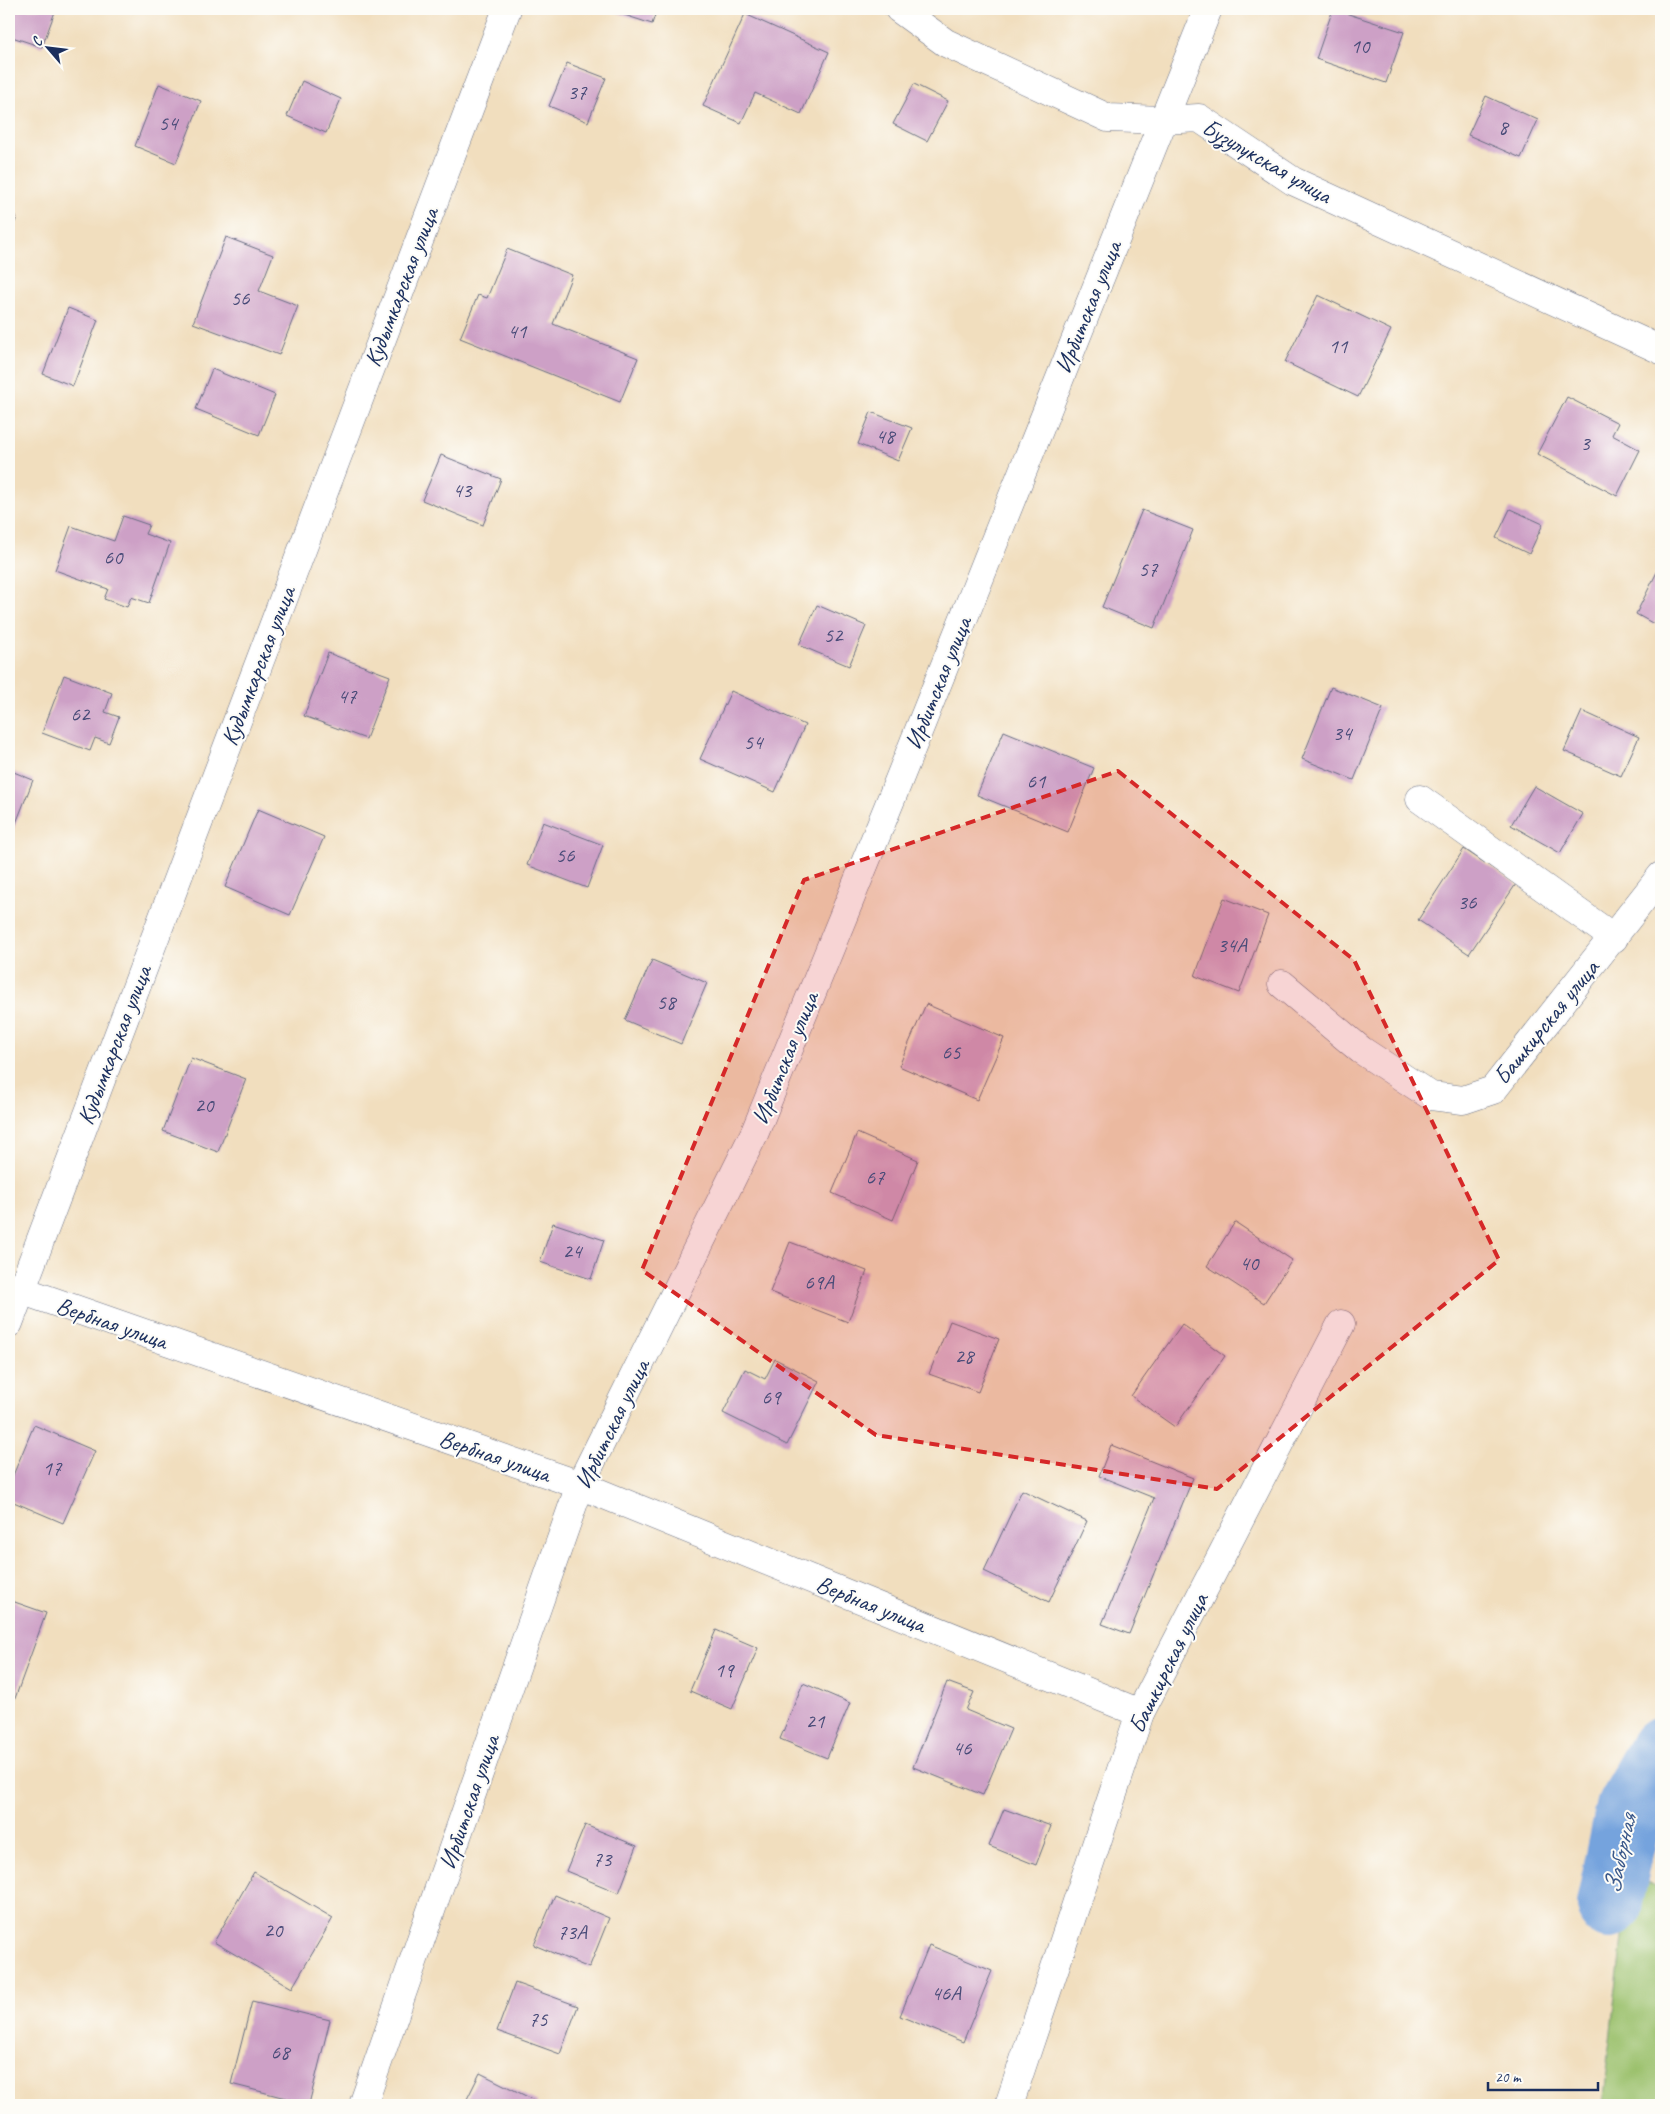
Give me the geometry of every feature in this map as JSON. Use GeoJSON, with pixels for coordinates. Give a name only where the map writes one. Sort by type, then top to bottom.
{"type":"FeatureCollection","features":[{"type":"Feature","properties":{"kind":"street","name":"Кудымкарская улица"},"geometry":{"type":"LineString","coordinates":[[9,1323],[15,1289],[507,9]]}},
{"type":"Feature","properties":{"kind":"street","name":"Бузулукская улица"},"geometry":{"type":"LineString","coordinates":[[898,9],[946,43],[1108,118],[1163,120],[1199,118],[1293,180],[1661,350]]}},
{"type":"Feature","properties":{"kind":"street","name":"Ирбитская улица"},"geometry":{"type":"LineString","coordinates":[[363,2105],[580,1485],[755,1132],[900,778],[1208,9]]}},
{"type":"Feature","properties":{"kind":"street"},"geometry":{"type":"LineString","coordinates":[[1420,798],[1614,938]]}},
{"type":"Feature","properties":{"kind":"street","name":"Башкирская улица"},"geometry":{"type":"LineString","coordinates":[[1282,984],[1361,1050],[1431,1096],[1463,1100],[1493,1090],[1661,876]]}},
{"type":"Feature","properties":{"kind":"street","name":"Вербная улица"},"geometry":{"type":"LineString","coordinates":[[15,1289],[580,1485],[1140,1713]]}},
{"type":"Feature","properties":{"kind":"street","name":"Башкирская улица"},"geometry":{"type":"LineString","coordinates":[[1008,2105],[1140,1713],[1341,1324]]}},
{"type":"Feature","properties":{"kind":"highlighted area"},"geometry":{"type":"Polygon","coordinates":[[[1118,771],[1354,960],[1499,1260],[1217,1489],[876,1435],[642,1270],[804,880],[1118,771]]]}},
{"type":"Feature","properties":{"kind":"green space"},"geometry":{"type":"Polygon","coordinates":[[[1630,1872],[1661,1890],[1661,2105],[1602,2105],[1630,1872]]]}},
{"type":"Feature","properties":{"kind":"building"},"geometry":{"type":"Polygon","coordinates":[[[9,9],[56,9],[42,47],[9,36],[9,9]]]}},
{"type":"Feature","properties":{"kind":"building"},"geometry":{"type":"Polygon","coordinates":[[[606,9],[657,9],[652,24],[606,9]]]}},
{"type":"Feature","properties":{"kind":"building"},"geometry":{"type":"Polygon","coordinates":[[[1333,9],[1404,32],[1386,83],[1316,59],[1333,9]]]}},
{"type":"Feature","properties":{"kind":"building"},"geometry":{"type":"Polygon","coordinates":[[[745,14],[829,52],[801,114],[755,93],[741,123],[703,106],[745,14]]]}},
{"type":"Feature","properties":{"kind":"building"},"geometry":{"type":"Polygon","coordinates":[[[567,63],[606,78],[588,122],[549,106],[567,63]]]}},
{"type":"Feature","properties":{"kind":"building"},"geometry":{"type":"Polygon","coordinates":[[[302,81],[341,99],[326,133],[287,116],[302,81]]]}},
{"type":"Feature","properties":{"kind":"building"},"geometry":{"type":"Polygon","coordinates":[[[159,84],[201,101],[176,163],[135,146],[159,84]]]}},
{"type":"Feature","properties":{"kind":"building"},"geometry":{"type":"Polygon","coordinates":[[[914,84],[948,101],[927,141],[893,124],[914,84]]]}},
{"type":"Feature","properties":{"kind":"building"},"geometry":{"type":"Polygon","coordinates":[[[1486,96],[1538,120],[1521,158],[1468,135],[1486,96]]]}},
{"type":"Feature","properties":{"kind":"building"},"geometry":{"type":"Polygon","coordinates":[[[9,213],[17,217],[9,237],[9,213]]]}},
{"type":"Feature","properties":{"kind":"building"},"geometry":{"type":"Polygon","coordinates":[[[226,237],[273,255],[259,291],[298,306],[279,355],[193,323],[226,237]]]}},
{"type":"Feature","properties":{"kind":"building"},"geometry":{"type":"Polygon","coordinates":[[[507,249],[572,275],[553,324],[638,358],[620,402],[460,338],[478,295],[487,298],[507,249]]]}},
{"type":"Feature","properties":{"kind":"building"},"geometry":{"type":"Polygon","coordinates":[[[1318,295],[1391,330],[1358,397],[1285,362],[1318,295]]]}},
{"type":"Feature","properties":{"kind":"building"},"geometry":{"type":"Polygon","coordinates":[[[68,308],[98,320],[73,386],[43,374],[68,308]]]}},
{"type":"Feature","properties":{"kind":"building"},"geometry":{"type":"Polygon","coordinates":[[[212,369],[275,395],[259,435],[196,409],[212,369]]]}},
{"type":"Feature","properties":{"kind":"building"},"geometry":{"type":"Polygon","coordinates":[[[1567,397],[1618,423],[1612,435],[1640,450],[1617,496],[1537,454],[1567,397]]]}},
{"type":"Feature","properties":{"kind":"building"},"geometry":{"type":"Polygon","coordinates":[[[871,412],[912,428],[898,461],[858,444],[871,412]]]}},
{"type":"Feature","properties":{"kind":"building"},"geometry":{"type":"Polygon","coordinates":[[[441,455],[501,479],[483,525],[422,500],[441,455]]]}},
{"type":"Feature","properties":{"kind":"building"},"geometry":{"type":"Polygon","coordinates":[[[1510,509],[1543,524],[1529,554],[1496,538],[1510,509]]]}},
{"type":"Feature","properties":{"kind":"building"},"geometry":{"type":"Polygon","coordinates":[[[1142,510],[1193,530],[1154,628],[1102,607],[1142,510]]]}},
{"type":"Feature","properties":{"kind":"building"},"geometry":{"type":"Polygon","coordinates":[[[123,516],[149,525],[145,534],[170,543],[149,603],[131,597],[127,607],[104,599],[108,589],[55,570],[71,526],[114,541],[123,516]]]}},
{"type":"Feature","properties":{"kind":"building"},"geometry":{"type":"Polygon","coordinates":[[[1658,570],[1661,572],[1661,610],[1654,624],[1636,614],[1658,570]]]}},
{"type":"Feature","properties":{"kind":"building"},"geometry":{"type":"Polygon","coordinates":[[[817,605],[866,626],[849,666],[799,645],[817,605]]]}},
{"type":"Feature","properties":{"kind":"building"},"geometry":{"type":"Polygon","coordinates":[[[328,653],[390,676],[366,739],[304,716],[328,653]]]}},
{"type":"Feature","properties":{"kind":"building"},"geometry":{"type":"Polygon","coordinates":[[[64,675],[112,693],[105,712],[119,717],[109,743],[95,738],[90,751],[42,733],[64,675]]]}},
{"type":"Feature","properties":{"kind":"building"},"geometry":{"type":"Polygon","coordinates":[[[1331,687],[1383,708],[1354,780],[1302,759],[1331,687]]]}},
{"type":"Feature","properties":{"kind":"building"},"geometry":{"type":"Polygon","coordinates":[[[731,691],[805,725],[775,792],[700,759],[731,691]]]}},
{"type":"Feature","properties":{"kind":"building"},"geometry":{"type":"Polygon","coordinates":[[[1582,711],[1639,737],[1621,776],[1564,751],[1582,711]]]}},
{"type":"Feature","properties":{"kind":"building"},"geometry":{"type":"Polygon","coordinates":[[[1004,731],[1094,768],[1068,832],[977,795],[1004,731]]]}},
{"type":"Feature","properties":{"kind":"building"},"geometry":{"type":"Polygon","coordinates":[[[9,770],[33,780],[9,841],[9,770]]]}},
{"type":"Feature","properties":{"kind":"building"},"geometry":{"type":"Polygon","coordinates":[[[1534,786],[1583,814],[1560,853],[1511,825],[1534,786]]]}},
{"type":"Feature","properties":{"kind":"building"},"geometry":{"type":"Polygon","coordinates":[[[258,809],[324,837],[290,915],[225,887],[258,809]]]}},
{"type":"Feature","properties":{"kind":"building"},"geometry":{"type":"Polygon","coordinates":[[[543,822],[603,845],[587,888],[527,865],[543,822]]]}},
{"type":"Feature","properties":{"kind":"building"},"geometry":{"type":"Polygon","coordinates":[[[1464,849],[1516,884],[1469,954],[1418,920],[1464,849]]]}},
{"type":"Feature","properties":{"kind":"building"},"geometry":{"type":"Polygon","coordinates":[[[1224,898],[1268,915],[1239,993],[1195,976],[1224,898]]]}},
{"type":"Feature","properties":{"kind":"building"},"geometry":{"type":"Polygon","coordinates":[[[652,960],[707,983],[681,1044],[625,1020],[652,960]]]}},
{"type":"Feature","properties":{"kind":"building"},"geometry":{"type":"Polygon","coordinates":[[[926,1004],[1004,1038],[977,1100],[899,1066],[926,1004]]]}},
{"type":"Feature","properties":{"kind":"building"},"geometry":{"type":"Polygon","coordinates":[[[191,1058],[246,1079],[218,1152],[163,1131],[191,1058]]]}},
{"type":"Feature","properties":{"kind":"building"},"geometry":{"type":"Polygon","coordinates":[[[857,1133],[918,1160],[893,1220],[832,1193],[857,1133]]]}},
{"type":"Feature","properties":{"kind":"building"},"geometry":{"type":"Polygon","coordinates":[[[1235,1222],[1292,1260],[1264,1303],[1207,1266],[1235,1222]]]}},
{"type":"Feature","properties":{"kind":"building"},"geometry":{"type":"Polygon","coordinates":[[[553,1223],[604,1240],[591,1279],[540,1262],[553,1223]]]}},
{"type":"Feature","properties":{"kind":"building"},"geometry":{"type":"Polygon","coordinates":[[[790,1242],[867,1271],[848,1322],[770,1292],[790,1242]]]}},
{"type":"Feature","properties":{"kind":"building"},"geometry":{"type":"Polygon","coordinates":[[[950,1321],[999,1339],[978,1392],[929,1374],[950,1321]]]}},
{"type":"Feature","properties":{"kind":"building"},"geometry":{"type":"Polygon","coordinates":[[[1182,1324],[1225,1356],[1175,1427],[1131,1396],[1182,1324]]]}},
{"type":"Feature","properties":{"kind":"building"},"geometry":{"type":"Polygon","coordinates":[[[775,1359],[819,1381],[787,1445],[723,1413],[745,1369],[765,1379],[775,1359]]]}},
{"type":"Feature","properties":{"kind":"building"},"geometry":{"type":"Polygon","coordinates":[[[34,1425],[95,1451],[63,1523],[9,1500],[9,1485],[34,1425]]]}},
{"type":"Feature","properties":{"kind":"building"},"geometry":{"type":"Polygon","coordinates":[[[1111,1445],[1193,1478],[1129,1634],[1102,1624],[1154,1498],[1099,1476],[1111,1445]]]}},
{"type":"Feature","properties":{"kind":"building"},"geometry":{"type":"Polygon","coordinates":[[[1022,1490],[1087,1521],[1049,1602],[984,1571],[1022,1490]]]}},
{"type":"Feature","properties":{"kind":"building"},"geometry":{"type":"Polygon","coordinates":[[[9,1600],[46,1613],[9,1715],[9,1600]]]}},
{"type":"Feature","properties":{"kind":"building"},"geometry":{"type":"Polygon","coordinates":[[[716,1630],[758,1648],[732,1709],[690,1691],[716,1630]]]}},
{"type":"Feature","properties":{"kind":"building"},"geometry":{"type":"Polygon","coordinates":[[[947,1682],[974,1692],[966,1710],[1011,1729],[983,1795],[913,1767],[947,1682]]]}},
{"type":"Feature","properties":{"kind":"building"},"geometry":{"type":"Polygon","coordinates":[[[803,1683],[850,1703],[827,1758],[780,1739],[803,1683]]]}},
{"type":"Feature","properties":{"kind":"building"},"geometry":{"type":"Polygon","coordinates":[[[1004,1809],[1051,1826],[1036,1865],[989,1846],[1004,1809]]]}},
{"type":"Feature","properties":{"kind":"building"},"geometry":{"type":"Polygon","coordinates":[[[585,1825],[637,1846],[619,1893],[566,1871],[585,1825]]]}},
{"type":"Feature","properties":{"kind":"building"},"geometry":{"type":"Polygon","coordinates":[[[254,1872],[333,1918],[292,1988],[214,1942],[254,1872]]]}},
{"type":"Feature","properties":{"kind":"building"},"geometry":{"type":"Polygon","coordinates":[[[555,1895],[609,1918],[589,1968],[534,1945],[555,1895]]]}},
{"type":"Feature","properties":{"kind":"building"},"geometry":{"type":"Polygon","coordinates":[[[929,1945],[992,1971],[963,2042],[900,2016],[929,1945]]]}},
{"type":"Feature","properties":{"kind":"building"},"geometry":{"type":"Polygon","coordinates":[[[515,1983],[578,2006],[560,2054],[497,2031],[515,1983]]]}},
{"type":"Feature","properties":{"kind":"building"},"geometry":{"type":"Polygon","coordinates":[[[252,2001],[330,2020],[309,2104],[231,2084],[252,2001]]]}},
{"type":"Feature","properties":{"kind":"building"},"geometry":{"type":"Polygon","coordinates":[[[480,2073],[538,2102],[536,2105],[464,2105],[480,2073]]]}},
{"type":"Feature","properties":{"kind":"waterway","name":"Заборная"},"geometry":{"type":"LineString","coordinates":[[1609,1906],[1629,1807],[1661,1751]]}}]}
